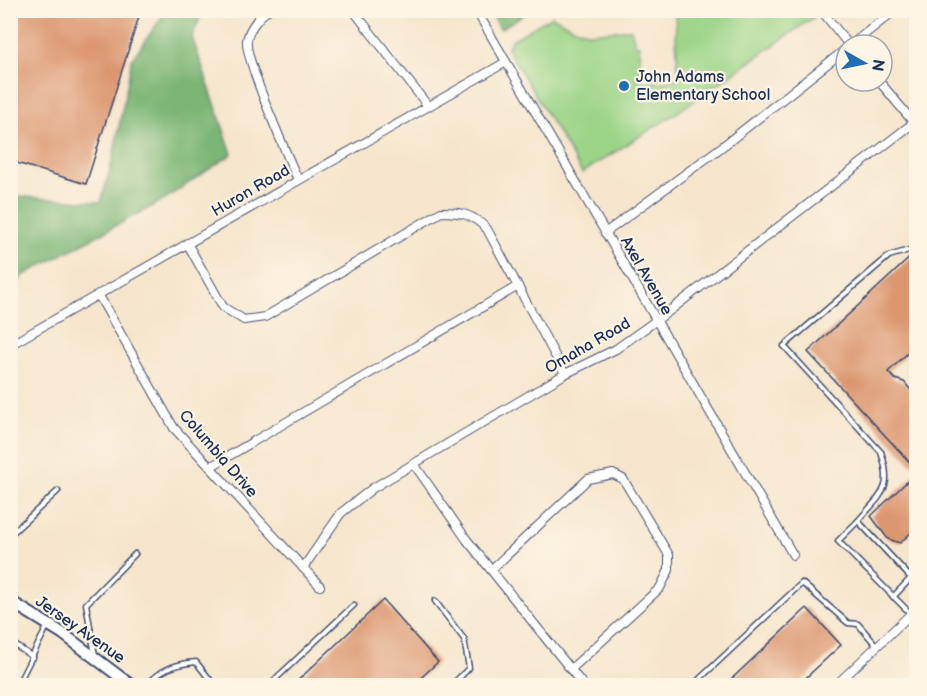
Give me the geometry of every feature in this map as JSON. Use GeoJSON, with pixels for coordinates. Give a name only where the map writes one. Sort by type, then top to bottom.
{"type":"FeatureCollection","features":[{"type":"Feature","properties":{"kind":"main road","name":"Jersey Avenue"},"geometry":{"type":"LineString","coordinates":[[10,600],[49,625],[132,686]]}},
{"type":"Feature","properties":{"kind":"street"},"geometry":{"type":"LineString","coordinates":[[268,10],[258,17],[247,41],[252,66],[297,180]]}},
{"type":"Feature","properties":{"kind":"street"},"geometry":{"type":"LineString","coordinates":[[353,10],[428,106]]}},
{"type":"Feature","properties":{"kind":"street","name":"Axel Avenue"},"geometry":{"type":"LineString","coordinates":[[476,10],[793,555]]}},
{"type":"Feature","properties":{"kind":"street"},"geometry":{"type":"LineString","coordinates":[[820,10],[840,33]]}},
{"type":"Feature","properties":{"kind":"street"},"geometry":{"type":"LineString","coordinates":[[865,33],[895,10]]}},
{"type":"Feature","properties":{"kind":"street"},"geometry":{"type":"LineString","coordinates":[[605,233],[727,143],[834,58]]}},
{"type":"Feature","properties":{"kind":"street","name":"Huron Road"},"geometry":{"type":"LineString","coordinates":[[10,345],[506,62]]}},
{"type":"Feature","properties":{"kind":"street"},"geometry":{"type":"LineString","coordinates":[[890,93],[915,122]]}},
{"type":"Feature","properties":{"kind":"street","name":"Omaha Road"},"geometry":{"type":"LineString","coordinates":[[303,568],[341,513],[373,488],[565,374],[616,349],[915,122]]}},
{"type":"Feature","properties":{"kind":"street"},"geometry":{"type":"LineString","coordinates":[[187,243],[224,307],[244,320],[265,317],[441,212],[463,212],[475,218],[487,229],[565,374]]}},
{"type":"Feature","properties":{"kind":"street"},"geometry":{"type":"LineString","coordinates":[[210,467],[518,286]]}},
{"type":"Feature","properties":{"kind":"street","name":"Columbia Drive"},"geometry":{"type":"LineString","coordinates":[[98,294],[174,428],[320,586]]}},
{"type":"Feature","properties":{"kind":"street"},"geometry":{"type":"LineString","coordinates":[[414,464],[491,570],[584,686]]}},
{"type":"Feature","properties":{"kind":"street"},"geometry":{"type":"LineString","coordinates":[[491,570],[588,479],[613,474],[623,479],[669,555],[670,562],[660,588],[571,669]]}},
{"type":"Feature","properties":{"kind":"street"},"geometry":{"type":"LineString","coordinates":[[835,686],[914,612]]}},
{"type":"Feature","properties":{"kind":"lane"},"geometry":{"type":"LineString","coordinates":[[914,612],[893,597],[838,541],[885,490],[888,472],[881,452],[784,346],[890,256],[916,248]]}},
{"type":"Feature","properties":{"kind":"lane"},"geometry":{"type":"LineString","coordinates":[[10,535],[58,491]]}},
{"type":"Feature","properties":{"kind":"lane"},"geometry":{"type":"LineString","coordinates":[[858,521],[911,578],[893,597]]}},
{"type":"Feature","properties":{"kind":"lane"},"geometry":{"type":"LineString","coordinates":[[95,658],[86,604],[135,554]]}},
{"type":"Feature","properties":{"kind":"lane"},"geometry":{"type":"LineString","coordinates":[[692,686],[802,583],[848,623],[858,624],[878,646]]}},
{"type":"Feature","properties":{"kind":"lane"},"geometry":{"type":"LineString","coordinates":[[435,602],[464,639],[469,668],[452,686]]}},
{"type":"Feature","properties":{"kind":"lane"},"geometry":{"type":"LineString","coordinates":[[268,686],[354,605]]}},
{"type":"Feature","properties":{"kind":"lane"},"geometry":{"type":"LineString","coordinates":[[17,686],[49,625]]}},
{"type":"Feature","properties":{"kind":"lane"},"geometry":{"type":"LineString","coordinates":[[10,642],[33,657]]}},
{"type":"Feature","properties":{"kind":"lane"},"geometry":{"type":"LineString","coordinates":[[147,686],[158,673],[178,664],[196,662],[215,686]]}},
{"type":"Feature","properties":{"kind":"lane"},"geometry":{"type":"LineString","coordinates":[[844,677],[853,686]]}},
{"type":"Feature","properties":{"kind":"green space"},"geometry":{"type":"Polygon","coordinates":[[[167,10],[208,11],[200,18],[192,37],[232,154],[160,202],[22,276],[11,294],[11,196],[101,202],[113,158],[132,59],[167,10]]]}},
{"type":"Feature","properties":{"kind":"green space"},"geometry":{"type":"Polygon","coordinates":[[[490,11],[530,11],[500,29],[490,11]]]}},
{"type":"Feature","properties":{"kind":"green space","name":"John Adams Elementary School"},"geometry":{"type":"Polygon","coordinates":[[[675,11],[809,11],[814,17],[675,114],[582,173],[507,48],[512,40],[552,16],[589,33],[631,29],[635,44],[639,45],[641,82],[666,82],[678,78],[675,11]]]}},
{"type":"Feature","properties":{"kind":"building"},"geometry":{"type":"Polygon","coordinates":[[[10,10],[141,10],[86,184],[10,161],[10,10]]]}},
{"type":"Feature","properties":{"kind":"building"},"geometry":{"type":"Polygon","coordinates":[[[916,252],[916,345],[888,372],[895,379],[904,382],[916,396],[916,469],[808,352],[916,252]]]}},
{"type":"Feature","properties":{"kind":"building"},"geometry":{"type":"Polygon","coordinates":[[[916,473],[916,528],[900,543],[888,539],[871,516],[916,473]]]}},
{"type":"Feature","properties":{"kind":"building"},"geometry":{"type":"Polygon","coordinates":[[[383,600],[438,662],[412,686],[292,686],[383,600]]]}},
{"type":"Feature","properties":{"kind":"building"},"geometry":{"type":"Polygon","coordinates":[[[807,608],[841,645],[797,686],[724,686],[807,608]]]}},
{"type":"Feature","properties":{"kind":"place","name":"John Adams Elementary School"},"geometry":{"type":"Point","coordinates":[624,86]}}]}
